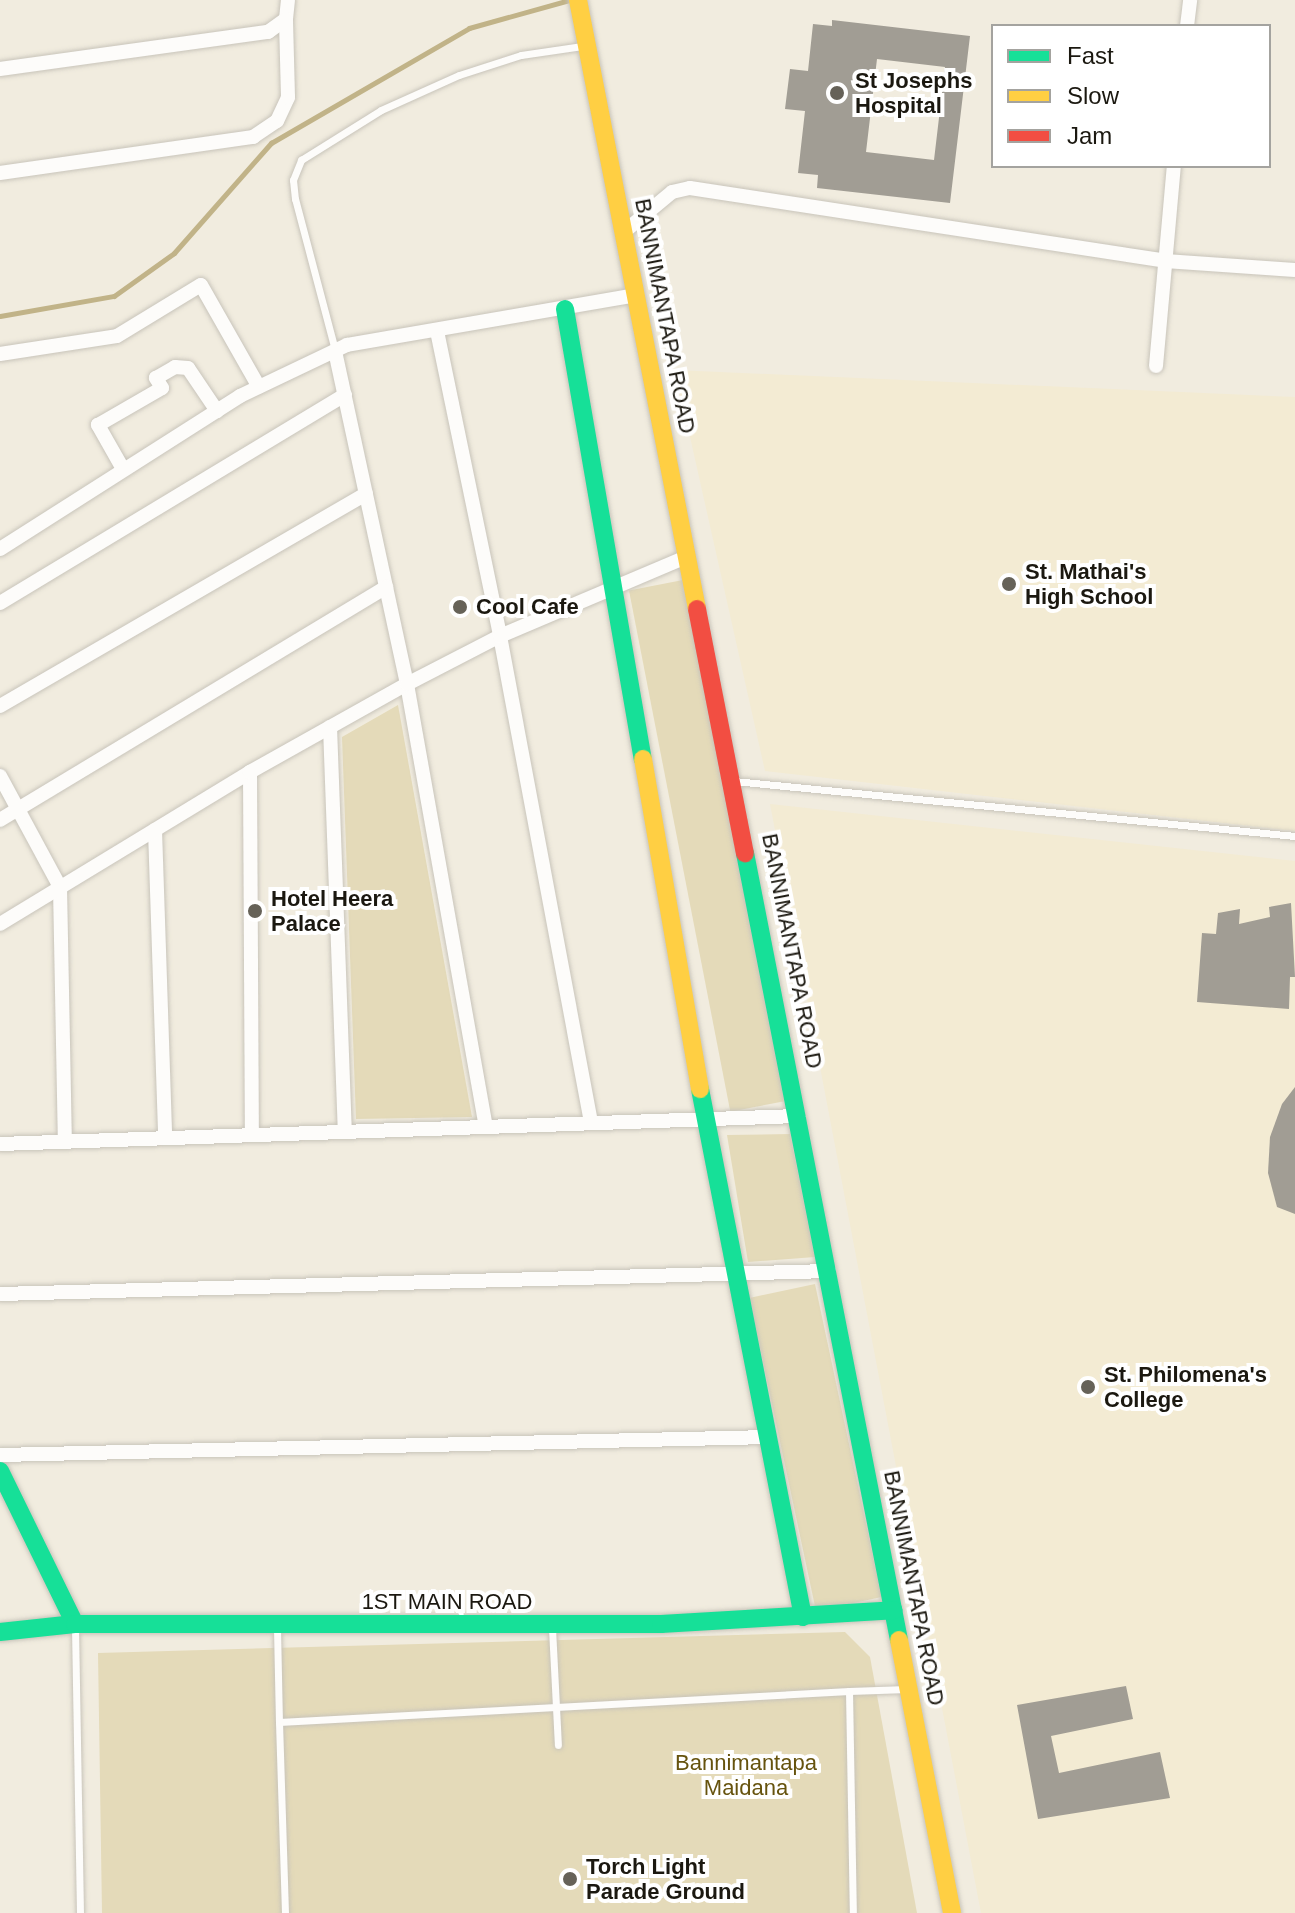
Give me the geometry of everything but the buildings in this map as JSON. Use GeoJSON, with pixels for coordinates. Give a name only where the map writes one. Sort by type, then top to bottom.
{"type":"FeatureCollection","features":[{"type":"Feature","properties":{"kind":"street"},"geometry":{"type":"LineString","coordinates":[[0,173],[253,137],[277,121],[288,97],[288,0]]}},
{"type":"Feature","properties":{"kind":"street","name":"BANNIMANTAPA ROAD"},"geometry":{"type":"LineString","coordinates":[[578,0],[686,557],[734,781],[952,1913]]}},
{"type":"Feature","properties":{"kind":"street"},"geometry":{"type":"LineString","coordinates":[[1187,24],[1190,0]]}},
{"type":"Feature","properties":{"kind":"street"},"geometry":{"type":"LineString","coordinates":[[0,69],[268,32],[286,19]]}},
{"type":"Feature","properties":{"kind":"street"},"geometry":{"type":"LineString","coordinates":[[1156,366],[1174,168]]}},
{"type":"Feature","properties":{"kind":"street"},"geometry":{"type":"LineString","coordinates":[[625,231],[672,192],[690,188],[1165,261],[1295,270]]}},
{"type":"Feature","properties":{"kind":"street"},"geometry":{"type":"LineString","coordinates":[[0,354],[117,336],[201,285],[259,387]]}},
{"type":"Feature","properties":{"kind":"street"},"geometry":{"type":"LineString","coordinates":[[0,549],[217,411],[335,351],[637,295]]}},
{"type":"Feature","properties":{"kind":"street"},"geometry":{"type":"LineString","coordinates":[[565,309],[706,1121],[803,1617]]}},
{"type":"Feature","properties":{"kind":"street"},"geometry":{"type":"LineString","coordinates":[[437,331],[500,636],[591,1122]]}},
{"type":"Feature","properties":{"kind":"street"},"geometry":{"type":"LineString","coordinates":[[335,351],[407,684],[486,1126]]}},
{"type":"Feature","properties":{"kind":"street"},"geometry":{"type":"LineString","coordinates":[[123,469],[98,425],[162,388],[156,378],[175,367],[188,368],[217,411]]}},
{"type":"Feature","properties":{"kind":"street"},"geometry":{"type":"LineString","coordinates":[[0,603],[345,395]]}},
{"type":"Feature","properties":{"kind":"street"},"geometry":{"type":"LineString","coordinates":[[0,706],[366,494]]}},
{"type":"Feature","properties":{"kind":"street"},"geometry":{"type":"LineString","coordinates":[[0,924],[250,772],[407,684],[500,636],[613,585],[686,557]]}},
{"type":"Feature","properties":{"kind":"street"},"geometry":{"type":"LineString","coordinates":[[0,820],[386,587]]}},
{"type":"Feature","properties":{"kind":"street"},"geometry":{"type":"LineString","coordinates":[[330,727],[345,1130]]}},
{"type":"Feature","properties":{"kind":"street"},"geometry":{"type":"LineString","coordinates":[[250,772],[252,1133]]}},
{"type":"Feature","properties":{"kind":"street"},"geometry":{"type":"LineString","coordinates":[[0,776],[60,887],[65,1142]]}},
{"type":"Feature","properties":{"kind":"street"},"geometry":{"type":"LineString","coordinates":[[155,830],[165,1137]]}},
{"type":"Feature","properties":{"kind":"street"},"geometry":{"type":"LineString","coordinates":[[0,1144],[799,1116]]}},
{"type":"Feature","properties":{"kind":"street"},"geometry":{"type":"LineString","coordinates":[[0,1294],[829,1271]]}},
{"type":"Feature","properties":{"kind":"street"},"geometry":{"type":"LineString","coordinates":[[0,1455],[768,1437]]}},
{"type":"Feature","properties":{"kind":"street"},"geometry":{"type":"LineString","coordinates":[[0,1471],[75,1624]]}},
{"type":"Feature","properties":{"kind":"street","name":"1ST MAIN ROAD"},"geometry":{"type":"LineString","coordinates":[[0,1632],[75,1624],[277,1627],[552,1625],[803,1617],[894,1610]]}},
{"type":"Feature","properties":{"kind":"lane"},"geometry":{"type":"LineString","coordinates":[[335,351],[295,199],[293,180],[301,160],[381,110],[459,75],[521,55],[588,42]]}},
{"type":"Feature","properties":{"kind":"lane"},"geometry":{"type":"LineString","coordinates":[[734,781],[1295,836]]}},
{"type":"Feature","properties":{"kind":"lane"},"geometry":{"type":"LineString","coordinates":[[75,1624],[80,1913]]}},
{"type":"Feature","properties":{"kind":"lane"},"geometry":{"type":"LineString","coordinates":[[552,1625],[558,1745]]}},
{"type":"Feature","properties":{"kind":"lane"},"geometry":{"type":"LineString","coordinates":[[277,1627],[285,1913]]}},
{"type":"Feature","properties":{"kind":"lane"},"geometry":{"type":"LineString","coordinates":[[279,1722],[909,1688]]}},
{"type":"Feature","properties":{"kind":"lane"},"geometry":{"type":"LineString","coordinates":[[849,1691],[853,1913]]}},
{"type":"Feature","properties":{"kind":"shaded area","name":"St. Mathai's High School"},"geometry":{"type":"Polygon","coordinates":[[[675,370],[1295,397],[1295,831],[765,771],[675,370]]]}},
{"type":"Feature","properties":{"kind":"shaded area","name":"St. Philomena's College"},"geometry":{"type":"Polygon","coordinates":[[[770,804],[1295,861],[1295,1913],[981,1913],[770,804]]]}},
{"type":"Feature","properties":{"kind":"green space"},"geometry":{"type":"Polygon","coordinates":[[[683,580],[784,1101],[730,1112],[629,590],[683,580]]]}},
{"type":"Feature","properties":{"kind":"green space"},"geometry":{"type":"Polygon","coordinates":[[[398,705],[472,1117],[356,1119],[342,737],[398,705]]]}},
{"type":"Feature","properties":{"kind":"green space"},"geometry":{"type":"Polygon","coordinates":[[[790,1134],[815,1257],[748,1262],[727,1135],[790,1134]]]}},
{"type":"Feature","properties":{"kind":"green space"},"geometry":{"type":"Polygon","coordinates":[[[815,1284],[882,1597],[816,1611],[749,1298],[815,1284]]]}},
{"type":"Feature","properties":{"kind":"green space","name":"Bannimantapa Maidana"},"geometry":{"type":"Polygon","coordinates":[[[845,1632],[870,1657],[917,1913],[102,1913],[98,1653],[845,1632]]]}},
{"type":"Feature","properties":{"kind":"waterway"},"geometry":{"type":"LineString","coordinates":[[0,316],[114,296],[174,253],[271,143],[469,28],[569,0]]}},
{"type":"Feature","properties":{"kind":"traffic: fast"},"geometry":{"type":"LineString","coordinates":[[565,309],[643,759]]}},
{"type":"Feature","properties":{"kind":"traffic: fast"},"geometry":{"type":"LineString","coordinates":[[745,853],[899,1640]]}},
{"type":"Feature","properties":{"kind":"traffic: fast"},"geometry":{"type":"LineString","coordinates":[[700,1089],[803,1617]]}},
{"type":"Feature","properties":{"kind":"traffic: fast"},"geometry":{"type":"LineString","coordinates":[[0,1471],[75,1624]]}},
{"type":"Feature","properties":{"kind":"traffic: fast"},"geometry":{"type":"LineString","coordinates":[[0,1632],[75,1624],[661,1624],[894,1610]]}},
{"type":"Feature","properties":{"kind":"traffic: slow"},"geometry":{"type":"LineString","coordinates":[[578,0],[697,609]]}},
{"type":"Feature","properties":{"kind":"traffic: slow"},"geometry":{"type":"LineString","coordinates":[[643,759],[700,1089]]}},
{"type":"Feature","properties":{"kind":"traffic: slow"},"geometry":{"type":"LineString","coordinates":[[899,1640],[952,1913]]}},
{"type":"Feature","properties":{"kind":"traffic: jam"},"geometry":{"type":"LineString","coordinates":[[697,609],[745,853]]}},
{"type":"Feature","properties":{"kind":"place","name":"St Josephs Hospital"},"geometry":{"type":"Point","coordinates":[837,93]}},
{"type":"Feature","properties":{"kind":"place","name":"St. Mathai's High School"},"geometry":{"type":"Point","coordinates":[1009,584]}},
{"type":"Feature","properties":{"kind":"place","name":"Cool Cafe"},"geometry":{"type":"Point","coordinates":[460,607]}},
{"type":"Feature","properties":{"kind":"place","name":"Hotel Heera Palace"},"geometry":{"type":"Point","coordinates":[255,911]}},
{"type":"Feature","properties":{"kind":"place","name":"St. Philomena's College"},"geometry":{"type":"Point","coordinates":[1088,1387]}},
{"type":"Feature","properties":{"kind":"place","name":"Torch Light Parade Ground"},"geometry":{"type":"Point","coordinates":[570,1879]}}]}
